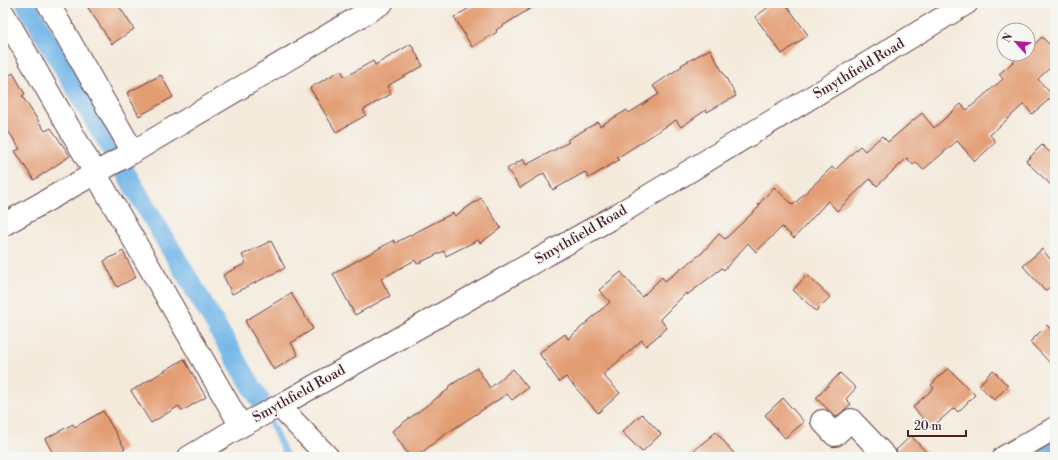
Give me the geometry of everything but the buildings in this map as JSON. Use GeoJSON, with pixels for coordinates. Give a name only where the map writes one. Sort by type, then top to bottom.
{"type":"FeatureCollection","features":[{"type":"Feature","properties":{"kind":"street"},"geometry":{"type":"LineString","coordinates":[[48,3],[133,152]]}},
{"type":"Feature","properties":{"kind":"street"},"geometry":{"type":"LineString","coordinates":[[3,225],[133,152],[382,3]]}},
{"type":"Feature","properties":{"kind":"street","name":"Smythfield Road"},"geometry":{"type":"LineString","coordinates":[[189,457],[241,426],[617,215],[967,3]]}},
{"type":"Feature","properties":{"kind":"street"},"geometry":{"type":"LineString","coordinates":[[3,13],[241,426]]}},
{"type":"Feature","properties":{"kind":"street"},"geometry":{"type":"LineString","coordinates":[[279,406],[328,457]]}},
{"type":"Feature","properties":{"kind":"street"},"geometry":{"type":"LineString","coordinates":[[822,421],[835,435],[850,420],[886,457]]}},
{"type":"Feature","properties":{"kind":"street"},"geometry":{"type":"LineString","coordinates":[[1004,457],[1055,428]]}},
{"type":"Feature","properties":{"kind":"water"},"geometry":{"type":"Polygon","coordinates":[[[1055,439],[1055,453],[1047,457],[1023,457],[1055,439]]]}},
{"type":"Feature","properties":{"kind":"waterway"},"geometry":{"type":"LineString","coordinates":[[26,3],[260,400]]}},
{"type":"Feature","properties":{"kind":"waterway"},"geometry":{"type":"LineString","coordinates":[[260,400],[287,457]]}}]}
